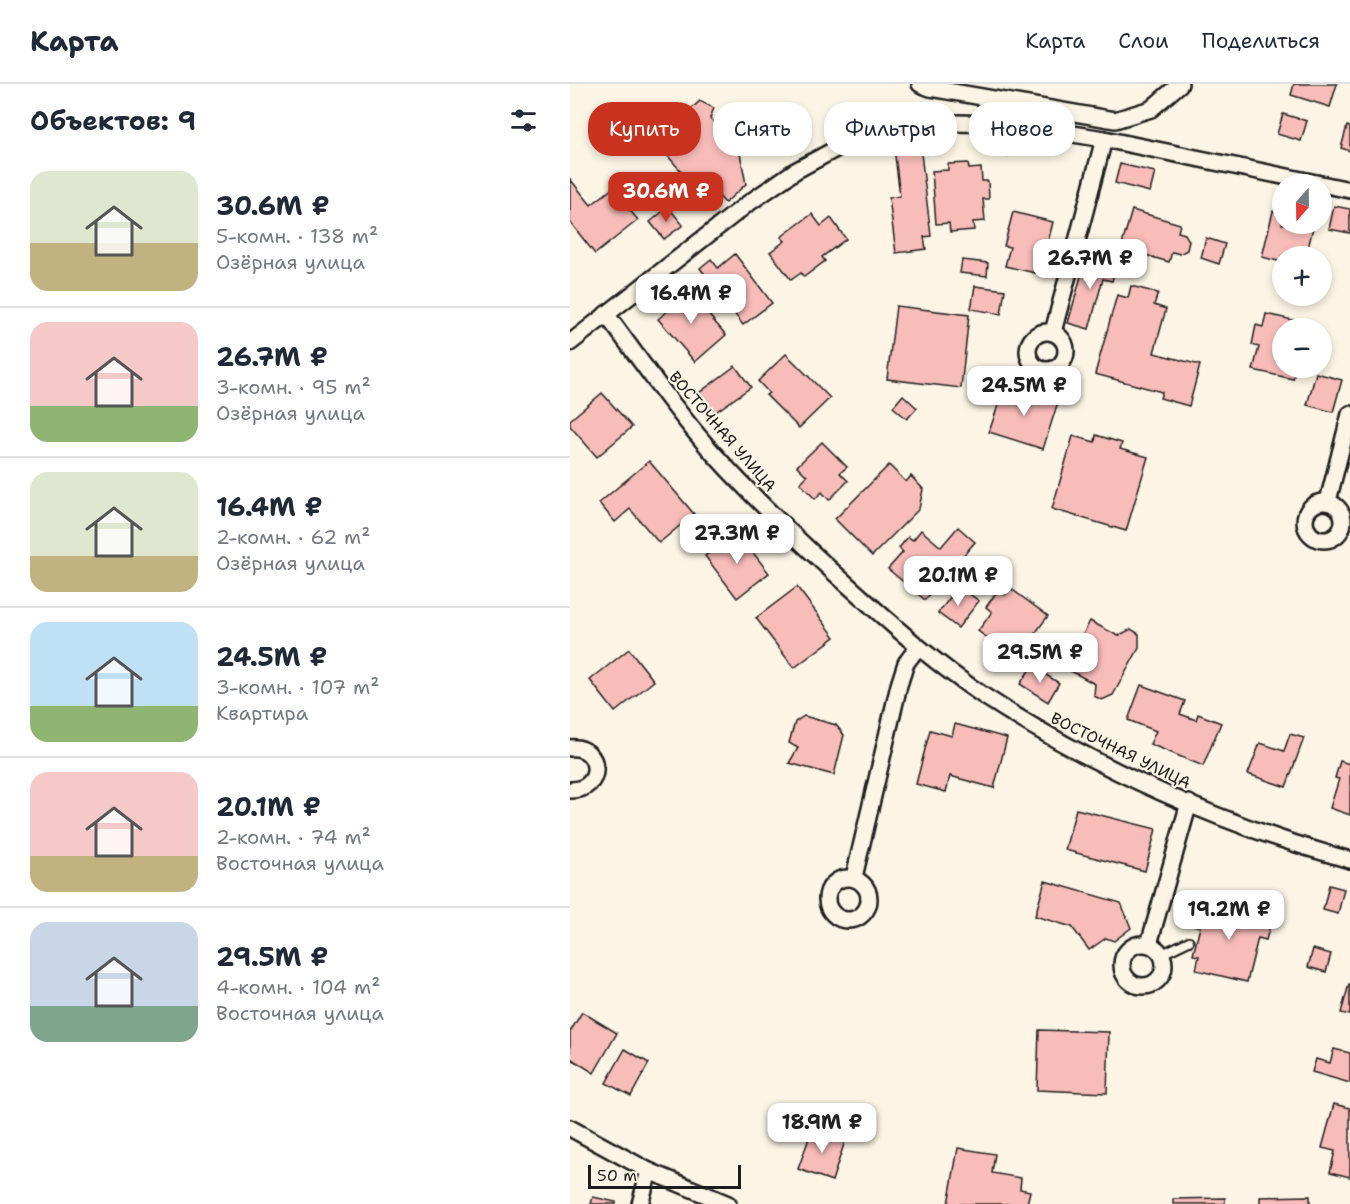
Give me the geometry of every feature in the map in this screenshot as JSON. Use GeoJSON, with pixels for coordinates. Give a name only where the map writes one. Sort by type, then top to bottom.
{"type":"FeatureCollection","features":[{"type":"Feature","properties":{"kind":"street"},"geometry":{"type":"LineString","coordinates":[[920,84],[930,88],[1115,120],[1151,109],[1180,84]]}},
{"type":"Feature","properties":{"kind":"street"},"geometry":{"type":"LineString","coordinates":[[570,343],[746,205],[795,171],[845,144],[883,132],[954,123],[1011,124],[1104,139],[1350,190]]}},
{"type":"Feature","properties":{"kind":"street"},"geometry":{"type":"LineString","coordinates":[[1053,332],[1104,139]]}},
{"type":"Feature","properties":{"kind":"street","name":"ВОСТОЧНАЯ УЛИЦА"},"geometry":{"type":"LineString","coordinates":[[606,314],[712,452],[776,520],[918,647],[983,695],[1043,732],[1116,771],[1260,833],[1350,860]]}},
{"type":"Feature","properties":{"kind":"street"},"geometry":{"type":"LineString","coordinates":[[1328,501],[1350,414]]}},
{"type":"Feature","properties":{"kind":"street"},"geometry":{"type":"LineString","coordinates":[[854,878],[898,685],[906,663],[918,647]]}},
{"type":"Feature","properties":{"kind":"street"},"geometry":{"type":"LineString","coordinates":[[570,748],[584,750],[595,763],[593,779],[587,786],[580,790],[570,790]]}},
{"type":"Feature","properties":{"kind":"street"},"geometry":{"type":"LineString","coordinates":[[1149,944],[1189,803]]}},
{"type":"Feature","properties":{"kind":"street"},"geometry":{"type":"LineString","coordinates":[[1140,943],[1149,944],[1156,947],[1162,954],[1164,970],[1160,978],[1146,986],[1137,986],[1124,975],[1121,968],[1122,959],[1132,946],[1140,943]]}},
{"type":"Feature","properties":{"kind":"street"},"geometry":{"type":"LineString","coordinates":[[570,1128],[649,1171],[728,1204]]}},
{"type":"Feature","properties":{"kind":"street"},"geometry":{"type":"LineString","coordinates":[[640,1204],[649,1171]]}},
{"type":"Feature","properties":{"kind":"lane"},"geometry":{"type":"LineString","coordinates":[[1162,954],[1188,940]]}},
{"type":"Feature","properties":{"kind":"building"},"geometry":{"type":"Polygon","coordinates":[[[1294,84],[1337,84],[1330,107],[1291,95],[1294,84]]]}},
{"type":"Feature","properties":{"kind":"building"},"geometry":{"type":"Polygon","coordinates":[[[700,101],[713,108],[710,118],[713,121],[713,156],[741,156],[746,184],[725,203],[717,194],[704,198],[668,156],[701,156],[701,102],[700,101]]]}},
{"type":"Feature","properties":{"kind":"building"},"geometry":{"type":"Polygon","coordinates":[[[1283,114],[1307,121],[1301,141],[1277,134],[1283,114]]]}},
{"type":"Feature","properties":{"kind":"building"},"geometry":{"type":"Polygon","coordinates":[[[1347,126],[1350,127],[1350,151],[1341,148],[1347,126]]]}},
{"type":"Feature","properties":{"kind":"building"},"geometry":{"type":"Polygon","coordinates":[[[895,156],[921,156],[931,236],[924,237],[926,249],[896,253],[889,198],[900,196],[895,156]]]}},
{"type":"Feature","properties":{"kind":"building"},"geometry":{"type":"Polygon","coordinates":[[[968,163],[969,169],[981,168],[982,181],[988,181],[989,199],[983,199],[985,221],[973,222],[974,230],[950,232],[949,223],[936,224],[932,171],[948,170],[948,164],[968,163]]]}},
{"type":"Feature","properties":{"kind":"building"},"geometry":{"type":"Polygon","coordinates":[[[1120,164],[1155,172],[1150,192],[1115,183],[1120,164]]]}},
{"type":"Feature","properties":{"kind":"building"},"geometry":{"type":"Polygon","coordinates":[[[570,179],[591,205],[622,181],[637,200],[627,207],[638,220],[595,254],[570,222],[570,179]]]}},
{"type":"Feature","properties":{"kind":"building"},"geometry":{"type":"Polygon","coordinates":[[[1334,206],[1350,209],[1350,233],[1332,230],[1334,206]]]}},
{"type":"Feature","properties":{"kind":"building"},"geometry":{"type":"Polygon","coordinates":[[[668,207],[683,225],[664,239],[650,222],[668,207]]]}},
{"type":"Feature","properties":{"kind":"building"},"geometry":{"type":"Polygon","coordinates":[[[1132,210],[1180,224],[1178,232],[1185,234],[1189,241],[1187,250],[1180,254],[1172,252],[1169,262],[1121,248],[1132,210]]]}},
{"type":"Feature","properties":{"kind":"building"},"geometry":{"type":"Polygon","coordinates":[[[1013,212],[1053,222],[1040,274],[1005,266],[1010,247],[1004,246],[1013,212]]]}},
{"type":"Feature","properties":{"kind":"building"},"geometry":{"type":"Polygon","coordinates":[[[812,214],[821,226],[831,218],[846,239],[822,257],[825,261],[804,277],[801,273],[791,280],[770,252],[785,241],[781,237],[812,214]]]}},
{"type":"Feature","properties":{"kind":"building"},"geometry":{"type":"Polygon","coordinates":[[[1272,215],[1272,234],[1312,234],[1308,246],[1272,246],[1272,260],[1262,257],[1272,215]]]}},
{"type":"Feature","properties":{"kind":"building"},"geometry":{"type":"Polygon","coordinates":[[[1206,238],[1225,244],[1219,264],[1201,258],[1206,238]]]}},
{"type":"Feature","properties":{"kind":"building"},"geometry":{"type":"Polygon","coordinates":[[[735,254],[772,303],[743,325],[700,268],[711,259],[718,268],[735,254]]]}},
{"type":"Feature","properties":{"kind":"building"},"geometry":{"type":"Polygon","coordinates":[[[1087,255],[1117,264],[1112,281],[1103,279],[1089,329],[1068,323],[1087,255]]]}},
{"type":"Feature","properties":{"kind":"building"},"geometry":{"type":"Polygon","coordinates":[[[962,260],[988,263],[987,276],[960,273],[962,260]]]}},
{"type":"Feature","properties":{"kind":"building"},"geometry":{"type":"Polygon","coordinates":[[[682,284],[726,335],[695,362],[658,319],[676,304],[668,296],[682,284]]]}},
{"type":"Feature","properties":{"kind":"building"},"geometry":{"type":"Polygon","coordinates":[[[975,286],[1005,290],[1001,314],[971,309],[975,286]]]}},
{"type":"Feature","properties":{"kind":"building"},"geometry":{"type":"Polygon","coordinates":[[[1131,286],[1158,293],[1154,305],[1166,309],[1154,353],[1200,365],[1189,406],[1160,398],[1162,392],[1095,374],[1117,295],[1128,298],[1131,286]]]}},
{"type":"Feature","properties":{"kind":"building"},"geometry":{"type":"Polygon","coordinates":[[[896,306],[969,315],[961,388],[887,379],[896,306]]]}},
{"type":"Feature","properties":{"kind":"building"},"geometry":{"type":"Polygon","coordinates":[[[1266,314],[1284,318],[1272,318],[1272,374],[1253,370],[1259,347],[1252,345],[1256,325],[1263,327],[1266,314]]]}},
{"type":"Feature","properties":{"kind":"building"},"geometry":{"type":"Polygon","coordinates":[[[786,354],[830,398],[799,428],[766,395],[769,393],[758,381],[786,354]]]}},
{"type":"Feature","properties":{"kind":"building"},"geometry":{"type":"Polygon","coordinates":[[[735,366],[751,387],[714,413],[699,393],[735,366]]]}},
{"type":"Feature","properties":{"kind":"building"},"geometry":{"type":"Polygon","coordinates":[[[1332,377],[1342,380],[1333,412],[1307,405],[1315,378],[1332,377]]]}},
{"type":"Feature","properties":{"kind":"building"},"geometry":{"type":"Polygon","coordinates":[[[1005,385],[1058,402],[1043,449],[989,432],[1005,385]]]}},
{"type":"Feature","properties":{"kind":"building"},"geometry":{"type":"Polygon","coordinates":[[[602,393],[632,427],[597,457],[570,426],[570,420],[602,393]]]}},
{"type":"Feature","properties":{"kind":"building"},"geometry":{"type":"Polygon","coordinates":[[[903,395],[917,408],[907,419],[893,407],[903,395]]]}},
{"type":"Feature","properties":{"kind":"building"},"geometry":{"type":"Polygon","coordinates":[[[1096,435],[1122,443],[1120,449],[1148,457],[1126,531],[1052,509],[1073,436],[1095,442],[1096,435]]]}},
{"type":"Feature","properties":{"kind":"building"},"geometry":{"type":"Polygon","coordinates":[[[822,442],[847,467],[840,473],[848,481],[829,500],[822,492],[815,499],[800,483],[807,476],[797,466],[822,442]]]}},
{"type":"Feature","properties":{"kind":"building"},"geometry":{"type":"Polygon","coordinates":[[[649,461],[694,514],[659,543],[630,509],[615,522],[599,503],[649,461]]]}},
{"type":"Feature","properties":{"kind":"building"},"geometry":{"type":"Polygon","coordinates":[[[889,465],[906,482],[911,476],[923,489],[919,509],[872,556],[835,519],[889,465]]]}},
{"type":"Feature","properties":{"kind":"building"},"geometry":{"type":"Polygon","coordinates":[[[958,527],[975,542],[925,600],[888,569],[903,552],[899,548],[908,537],[913,540],[921,530],[941,547],[958,527]]]}},
{"type":"Feature","properties":{"kind":"building"},"geometry":{"type":"Polygon","coordinates":[[[737,532],[769,573],[737,598],[705,556],[737,532]]]}},
{"type":"Feature","properties":{"kind":"building"},"geometry":{"type":"Polygon","coordinates":[[[959,586],[979,601],[958,628],[938,613],[959,586]]]}},
{"type":"Feature","properties":{"kind":"building"},"geometry":{"type":"Polygon","coordinates":[[[797,587],[835,637],[794,668],[756,618],[797,587]]]}},
{"type":"Feature","properties":{"kind":"building"},"geometry":{"type":"Polygon","coordinates":[[[1010,588],[1048,616],[1016,659],[978,631],[992,612],[986,607],[998,590],[1005,595],[1010,588]]]}},
{"type":"Feature","properties":{"kind":"building"},"geometry":{"type":"Polygon","coordinates":[[[1090,621],[1118,636],[1131,629],[1139,634],[1139,648],[1113,695],[1102,700],[1094,696],[1095,684],[1065,668],[1090,621]]]}},
{"type":"Feature","properties":{"kind":"building"},"geometry":{"type":"Polygon","coordinates":[[[629,649],[654,681],[615,712],[590,680],[629,649]]]}},
{"type":"Feature","properties":{"kind":"building"},"geometry":{"type":"Polygon","coordinates":[[[1032,666],[1059,683],[1048,702],[1020,684],[1032,666]]]}},
{"type":"Feature","properties":{"kind":"building"},"geometry":{"type":"Polygon","coordinates":[[[1141,685],[1185,701],[1180,714],[1196,720],[1198,714],[1221,723],[1203,766],[1150,744],[1156,731],[1128,720],[1141,685]]]}},
{"type":"Feature","properties":{"kind":"building"},"geometry":{"type":"Polygon","coordinates":[[[804,716],[836,725],[844,735],[834,775],[789,763],[798,748],[789,743],[795,722],[804,716]]]}},
{"type":"Feature","properties":{"kind":"building"},"geometry":{"type":"Polygon","coordinates":[[[955,724],[1007,738],[994,788],[950,776],[946,792],[916,784],[930,730],[952,736],[955,724]]]}},
{"type":"Feature","properties":{"kind":"building"},"geometry":{"type":"Polygon","coordinates":[[[1290,734],[1304,738],[1286,787],[1248,774],[1260,743],[1284,751],[1290,734]]]}},
{"type":"Feature","properties":{"kind":"building"},"geometry":{"type":"Polygon","coordinates":[[[1340,761],[1350,764],[1350,815],[1330,808],[1339,779],[1335,778],[1340,761]]]}},
{"type":"Feature","properties":{"kind":"building"},"geometry":{"type":"Polygon","coordinates":[[[1076,809],[1156,829],[1145,871],[1065,850],[1076,809]]]}},
{"type":"Feature","properties":{"kind":"building"},"geometry":{"type":"Polygon","coordinates":[[[1045,881],[1121,903],[1131,928],[1114,941],[1106,938],[1089,950],[1072,927],[1035,916],[1045,881]]]}},
{"type":"Feature","properties":{"kind":"building"},"geometry":{"type":"Polygon","coordinates":[[[1329,885],[1344,889],[1338,914],[1323,910],[1329,885]]]}},
{"type":"Feature","properties":{"kind":"building"},"geometry":{"type":"Polygon","coordinates":[[[1207,904],[1241,913],[1242,907],[1273,915],[1266,940],[1258,938],[1247,982],[1196,970],[1199,956],[1193,955],[1200,927],[1193,925],[1196,916],[1204,918],[1207,904]]]}},
{"type":"Feature","properties":{"kind":"building"},"geometry":{"type":"Polygon","coordinates":[[[1313,949],[1331,954],[1326,972],[1308,967],[1313,949]]]}},
{"type":"Feature","properties":{"kind":"building"},"geometry":{"type":"Polygon","coordinates":[[[1350,984],[1350,1015],[1341,1013],[1350,984]]]}},
{"type":"Feature","properties":{"kind":"building"},"geometry":{"type":"Polygon","coordinates":[[[582,1012],[617,1033],[594,1073],[570,1058],[570,1032],[582,1012]]]}},
{"type":"Feature","properties":{"kind":"building"},"geometry":{"type":"Polygon","coordinates":[[[1039,1030],[1109,1032],[1107,1093],[1037,1090],[1039,1030]]]}},
{"type":"Feature","properties":{"kind":"building"},"geometry":{"type":"Polygon","coordinates":[[[625,1049],[649,1063],[631,1096],[606,1083],[625,1049]]]}},
{"type":"Feature","properties":{"kind":"building"},"geometry":{"type":"Polygon","coordinates":[[[1334,1049],[1350,1053],[1350,1083],[1312,1072],[1316,1059],[1330,1063],[1334,1049]]]}},
{"type":"Feature","properties":{"kind":"building"},"geometry":{"type":"Polygon","coordinates":[[[1334,1104],[1350,1108],[1350,1177],[1330,1172],[1335,1151],[1322,1148],[1334,1104]]]}},
{"type":"Feature","properties":{"kind":"building"},"geometry":{"type":"Polygon","coordinates":[[[813,1127],[846,1138],[832,1181],[798,1169],[813,1127]]]}},
{"type":"Feature","properties":{"kind":"building"},"geometry":{"type":"Polygon","coordinates":[[[958,1148],[995,1154],[992,1173],[1021,1178],[1020,1189],[1030,1191],[1027,1204],[948,1204],[958,1148]]]}},
{"type":"Feature","properties":{"kind":"building"},"geometry":{"type":"Polygon","coordinates":[[[1310,1196],[1310,1204],[1260,1204],[1260,1197],[1310,1196]]]}},
{"type":"Feature","properties":{"kind":"building"},"geometry":{"type":"Polygon","coordinates":[[[593,1197],[616,1202],[616,1204],[591,1204],[593,1197]]]}},
{"type":"Feature","properties":{"kind":"building"},"geometry":{"type":"Polygon","coordinates":[[[1225,1198],[1225,1204],[1173,1204],[1173,1199],[1225,1198]]]}}]}
